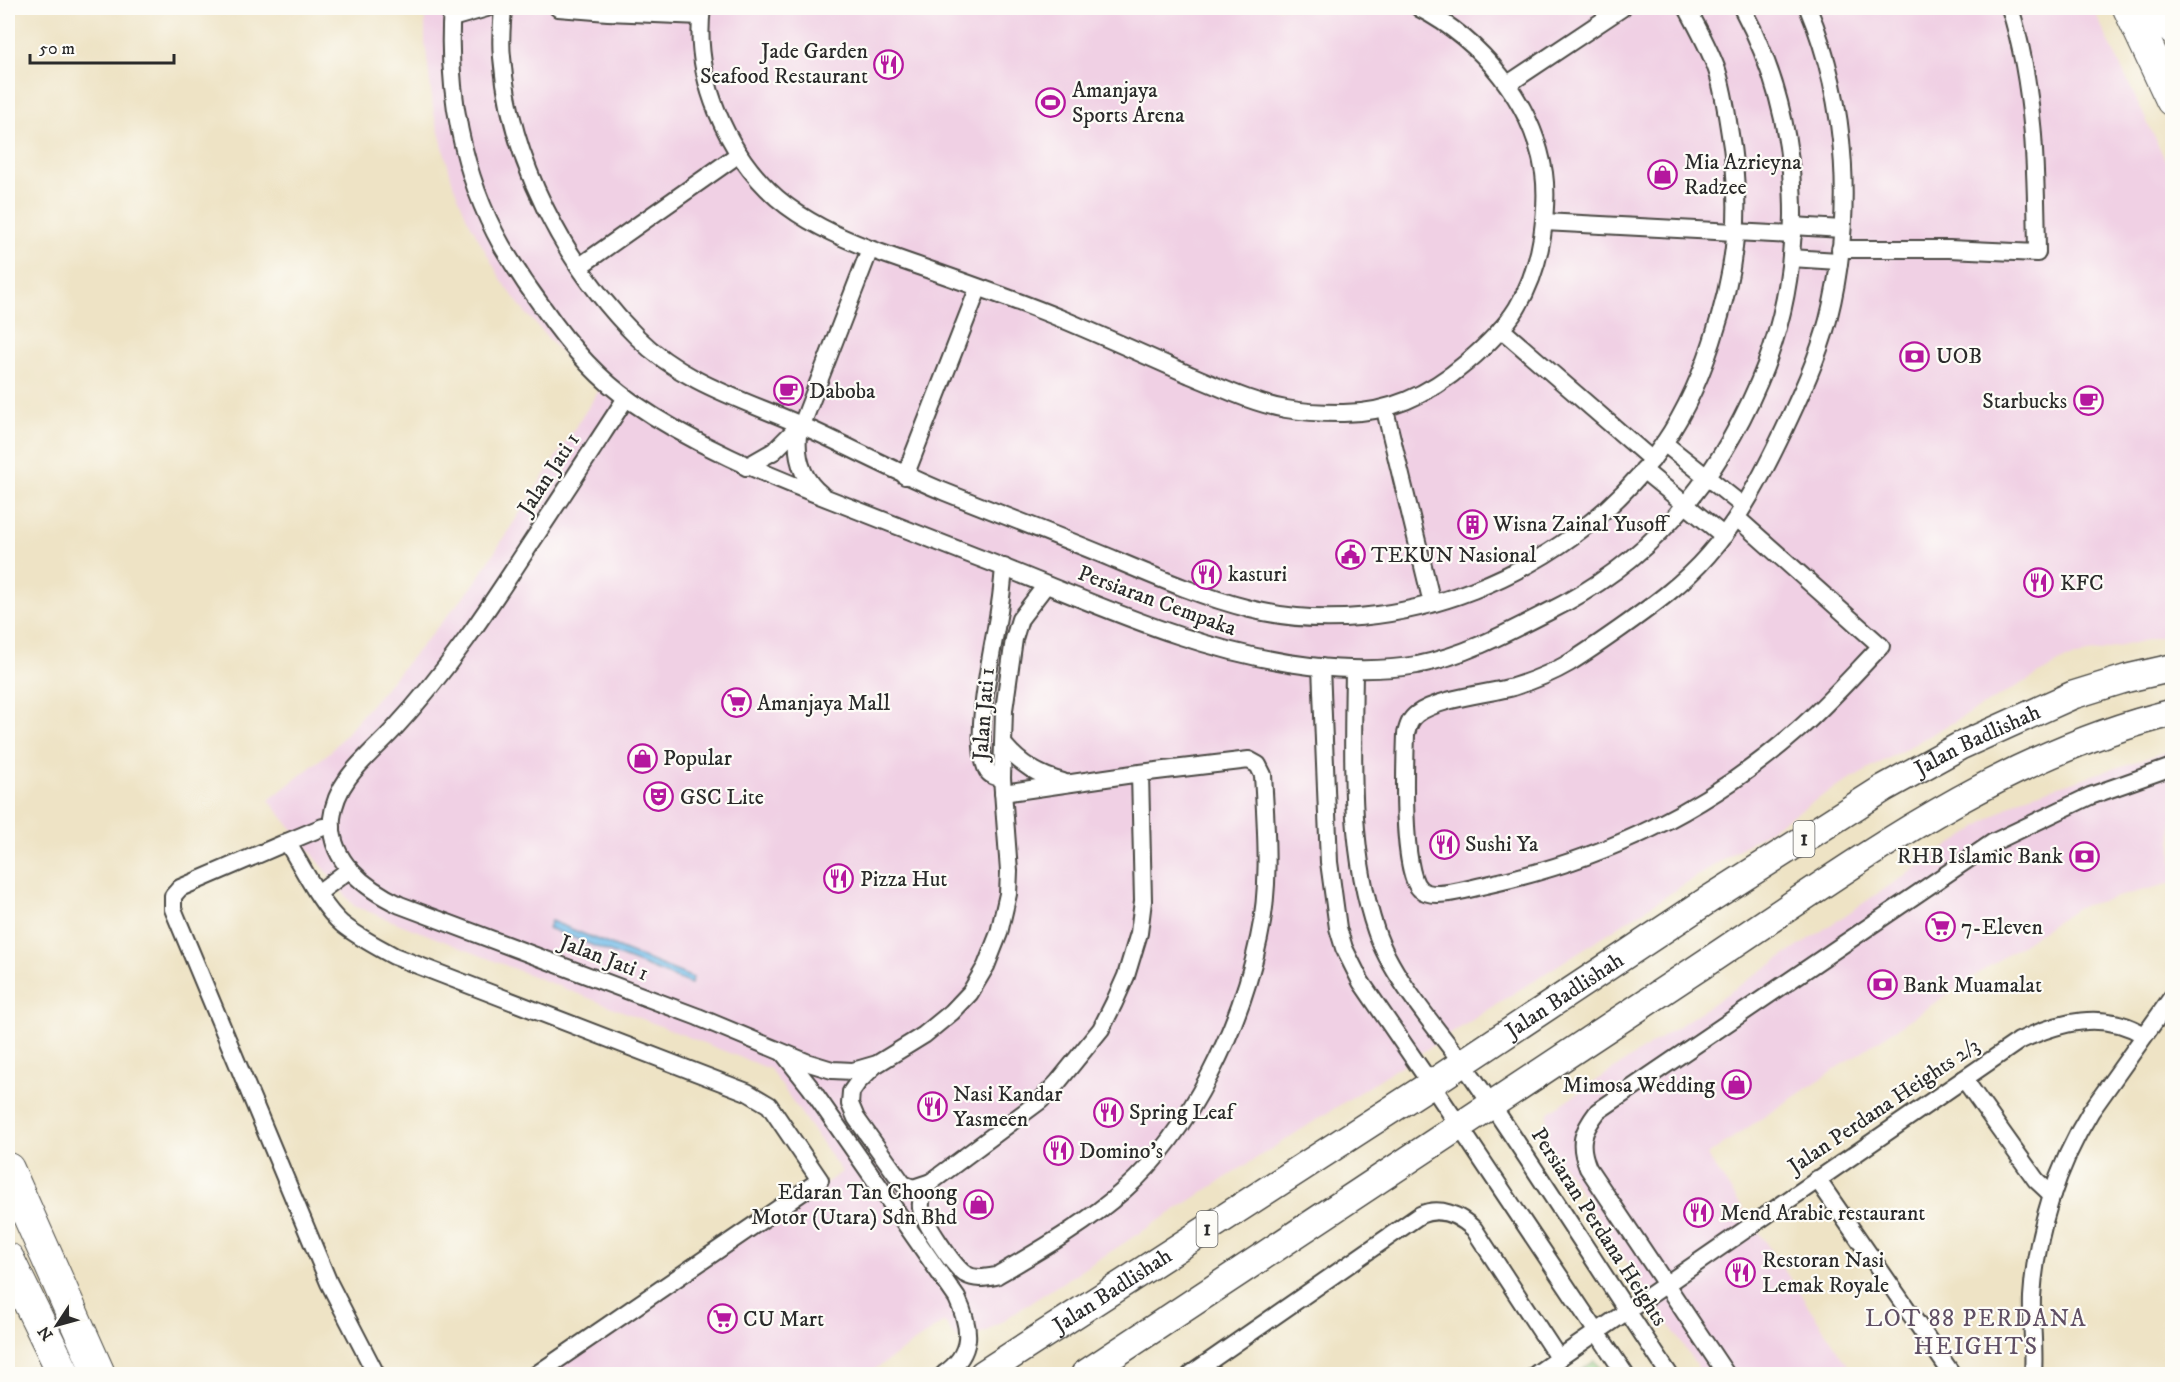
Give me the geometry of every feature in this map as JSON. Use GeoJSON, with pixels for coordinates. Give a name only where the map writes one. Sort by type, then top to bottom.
{"type":"FeatureCollection","features":[{"type":"Feature","properties":{"kind":"highway"},"geometry":{"type":"LineString","coordinates":[[2129,8],[2172,100]]}},
{"type":"Feature","properties":{"kind":"highway"},"geometry":{"type":"LineString","coordinates":[[2163,8],[2172,28]]}},
{"type":"Feature","properties":{"kind":"highway"},"geometry":{"type":"LineString","coordinates":[[8,1168],[99,1374]]}},
{"type":"Feature","properties":{"kind":"highway"},"geometry":{"type":"LineString","coordinates":[[8,1259],[64,1374]]}},
{"type":"Feature","properties":{"kind":"main road","name":"Jalan Badlishah"},"geometry":{"type":"LineString","coordinates":[[983,1374],[1462,1063],[1708,900],[1884,788],[1960,746],[2073,695],[2128,678],[2172,668]]}},
{"type":"Feature","properties":{"kind":"main road","name":"Jalan Badlishah"},"geometry":{"type":"LineString","coordinates":[[1086,1374],[1911,828],[1989,784],[2045,758],[2077,744],[2172,713]]}},
{"type":"Feature","properties":{"kind":"street"},"geometry":{"type":"LineString","coordinates":[[452,13],[487,8]]}},
{"type":"Feature","properties":{"kind":"street"},"geometry":{"type":"LineString","coordinates":[[503,8],[501,54],[508,104],[526,163],[549,216],[580,266],[607,303],[639,340],[684,374],[726,395],[800,425],[905,476],[1173,584],[1251,609],[1309,618],[1354,617],[1432,603],[1472,590],[1536,561],[1586,527],[1610,506],[1648,465],[1664,443],[1701,375],[1726,299],[1737,231],[1737,191],[1723,92],[1716,67],[1687,8]]}},
{"type":"Feature","properties":{"kind":"street"},"geometry":{"type":"LineString","coordinates":[[558,8],[608,12],[701,12],[702,51],[708,86],[722,124],[739,154],[754,175],[778,198],[808,220],[839,237],[1060,318],[1243,398],[1287,409],[1341,414],[1385,410],[1420,396],[1452,375],[1484,348],[1516,309],[1528,287],[1539,258],[1546,203],[1544,173],[1523,109],[1508,84],[1465,38],[1435,16],[1419,8]]}},
{"type":"Feature","properties":{"kind":"street"},"geometry":{"type":"LineString","coordinates":[[1508,84],[1622,8]]}},
{"type":"Feature","properties":{"kind":"street","name":"Persiaran Cempaka"},"geometry":{"type":"LineString","coordinates":[[452,13],[451,59],[461,134],[481,199],[500,242],[524,282],[574,349],[626,398],[658,420],[746,467],[1194,642],[1236,654],[1321,668],[1354,669],[1412,666],[1491,641],[1596,586],[1641,552],[1686,505],[1744,417],[1770,357],[1782,317],[1793,231],[1791,172],[1778,104],[1751,24],[1742,8]]}},
{"type":"Feature","properties":{"kind":"street"},"geometry":{"type":"LineString","coordinates":[[1664,443],[1706,477],[1740,512],[1881,646],[1821,708],[1770,754],[1673,819],[1612,847],[1522,877],[1442,894],[1425,893],[1418,888],[1413,879],[1409,854],[1405,801],[1408,723],[1429,707],[1514,686],[1548,674],[1567,664],[1650,608],[1679,584],[1724,536],[1740,512],[1775,449],[1816,358],[1828,320],[1839,255],[1842,229],[1843,168],[1837,108],[1824,53],[1808,8]]}},
{"type":"Feature","properties":{"kind":"street"},"geometry":{"type":"LineString","coordinates":[[1791,258],[1949,249],[2037,253],[2036,180],[2029,90],[2019,34],[2010,8]]}},
{"type":"Feature","properties":{"kind":"street"},"geometry":{"type":"LineString","coordinates":[[580,266],[739,154]]}},
{"type":"Feature","properties":{"kind":"street"},"geometry":{"type":"LineString","coordinates":[[1544,222],[1737,231],[1842,229]]}},
{"type":"Feature","properties":{"kind":"street"},"geometry":{"type":"LineString","coordinates":[[826,498],[807,479],[801,467],[797,446],[800,425],[870,249]]}},
{"type":"Feature","properties":{"kind":"street"},"geometry":{"type":"LineString","coordinates":[[905,476],[978,289]]}},
{"type":"Feature","properties":{"kind":"street"},"geometry":{"type":"LineString","coordinates":[[1501,329],[1648,465],[1686,505],[1724,536]]}},
{"type":"Feature","properties":{"kind":"street","name":"Jalan Jati 1"},"geometry":{"type":"LineString","coordinates":[[626,398],[503,586],[446,668],[393,730],[352,771],[337,798],[332,827],[335,846],[350,869],[374,891],[400,905],[832,1070],[853,1071],[877,1064],[924,1035],[952,1012],[970,993],[986,966],[999,933],[1008,894],[1009,871],[1003,786],[1004,711],[1014,639],[1020,619],[1046,585]]}},
{"type":"Feature","properties":{"kind":"street"},"geometry":{"type":"LineString","coordinates":[[1385,410],[1432,603]]}},
{"type":"Feature","properties":{"kind":"street"},"geometry":{"type":"LineString","coordinates":[[746,467],[774,451],[800,425]]}},
{"type":"Feature","properties":{"kind":"street"},"geometry":{"type":"LineString","coordinates":[[1004,567],[983,719],[983,750],[987,770],[1003,786],[1067,783],[1140,773],[1249,760],[1261,769],[1267,847],[1259,938],[1237,1014],[1208,1077],[1176,1133],[1161,1153],[1124,1190],[1071,1230],[996,1276],[980,1279],[966,1275],[956,1266],[922,1214],[921,1200],[926,1187],[931,1182],[1041,1100],[1101,1029],[1126,976],[1138,933],[1143,901],[1140,773]]}},
{"type":"Feature","properties":{"kind":"street"},"geometry":{"type":"LineString","coordinates":[[1321,668],[1329,862],[1338,928],[1344,948],[1361,982],[1625,1374]]}},
{"type":"Feature","properties":{"kind":"street","name":"Persiaran Perdana Heights"},"geometry":{"type":"LineString","coordinates":[[1354,669],[1355,805],[1360,870],[1376,932],[1388,960],[1491,1105],[1669,1374]]}},
{"type":"Feature","properties":{"kind":"street"},"geometry":{"type":"LineString","coordinates":[[1004,744],[1018,761],[1033,771],[1067,783]]}},
{"type":"Feature","properties":{"kind":"street"},"geometry":{"type":"LineString","coordinates":[[1726,1374],[1588,1168],[1583,1155],[1582,1142],[1586,1128],[1598,1111],[1992,843],[2090,796],[2172,767]]}},
{"type":"Feature","properties":{"kind":"street"},"geometry":{"type":"LineString","coordinates":[[332,827],[323,827],[180,888],[173,896],[172,909],[329,1282],[376,1374]]}},
{"type":"Feature","properties":{"kind":"street"},"geometry":{"type":"LineString","coordinates":[[287,842],[318,893],[340,922],[357,936],[394,956],[747,1092],[769,1105],[820,1180],[537,1374]]}},
{"type":"Feature","properties":{"kind":"street"},"geometry":{"type":"LineString","coordinates":[[318,893],[350,869]]}},
{"type":"Feature","properties":{"kind":"street"},"geometry":{"type":"LineString","coordinates":[[2033,1374],[2034,1275],[2052,1195],[2080,1129],[2172,997]]}},
{"type":"Feature","properties":{"kind":"street","name":"Jalan Perdana Heights 2/3"},"geometry":{"type":"LineString","coordinates":[[1536,1374],[2019,1041],[2060,1023],[2079,1021],[2112,1021],[2144,1035]]}},
{"type":"Feature","properties":{"kind":"street"},"geometry":{"type":"LineString","coordinates":[[782,1052],[810,1087],[945,1279],[966,1317],[968,1334],[965,1353],[944,1374]]}},
{"type":"Feature","properties":{"kind":"street"},"geometry":{"type":"LineString","coordinates":[[877,1064],[851,1092],[850,1104],[856,1118],[903,1184],[913,1188],[931,1182]]}},
{"type":"Feature","properties":{"kind":"street"},"geometry":{"type":"LineString","coordinates":[[1964,1079],[2036,1180],[2052,1195]]}},
{"type":"Feature","properties":{"kind":"street"},"geometry":{"type":"LineString","coordinates":[[1817,1179],[1952,1374]]}},
{"type":"Feature","properties":{"kind":"street"},"geometry":{"type":"LineString","coordinates":[[1191,1374],[1420,1215],[1430,1211],[1454,1215],[1464,1220],[1473,1229],[1559,1359],[1574,1346],[1577,1337],[1579,1317],[1573,1296]]}},
{"type":"Feature","properties":{"kind":"street"},"geometry":{"type":"LineString","coordinates":[[945,1279],[956,1266]]}},
{"type":"Feature","properties":{"kind":"shaded area"},"geometry":{"type":"Polygon","coordinates":[[[425,8],[2093,8],[2172,174],[2172,634],[2066,659],[1830,791],[985,1332],[956,1338],[944,1322],[868,1374],[547,1374],[842,1172],[770,1069],[354,906],[269,800],[331,751],[472,587],[600,389],[572,365],[524,311],[502,281],[467,218],[453,184],[434,114],[425,42],[425,8]]]}},
{"type":"Feature","properties":{"kind":"shaded area","name":"LOT 88 PERDANA HEIGHTS"},"geometry":{"type":"Polygon","coordinates":[[[2172,750],[2172,883],[2078,907],[1707,1155],[1854,1374],[1702,1374],[1544,1137],[1548,1113],[2021,798],[2172,750]]]}},
{"type":"Feature","properties":{"kind":"green space"},"geometry":{"type":"Polygon","coordinates":[[[1595,1361],[1604,1374],[1576,1374],[1595,1361]]]}},
{"type":"Feature","properties":{"kind":"water"},"geometry":{"type":"Polygon","coordinates":[[[551,921],[693,978],[691,984],[548,928],[551,921]]]}},
{"type":"Feature","properties":{"kind":"place","name":"Jade Garden Seafood Restaurant"},"geometry":{"type":"Point","coordinates":[889,64]}},
{"type":"Feature","properties":{"kind":"place","name":"Amanjaya Sports Arena"},"geometry":{"type":"Point","coordinates":[1051,103]}},
{"type":"Feature","properties":{"kind":"place","name":"Mia Azrieyna Radzee"},"geometry":{"type":"Point","coordinates":[1663,175]}},
{"type":"Feature","properties":{"kind":"place","name":"UOB"},"geometry":{"type":"Point","coordinates":[1915,356]}},
{"type":"Feature","properties":{"kind":"place","name":"Daboba"},"geometry":{"type":"Point","coordinates":[788,391]}},
{"type":"Feature","properties":{"kind":"place","name":"Starbucks"},"geometry":{"type":"Point","coordinates":[2088,401]}},
{"type":"Feature","properties":{"kind":"place","name":"Wisna Zainal Yusoff"},"geometry":{"type":"Point","coordinates":[1472,524]}},
{"type":"Feature","properties":{"kind":"place","name":"TEKUN Nasional"},"geometry":{"type":"Point","coordinates":[1350,555]}},
{"type":"Feature","properties":{"kind":"place","name":"kasturi"},"geometry":{"type":"Point","coordinates":[1207,574]}},
{"type":"Feature","properties":{"kind":"place","name":"KFC"},"geometry":{"type":"Point","coordinates":[2039,583]}},
{"type":"Feature","properties":{"kind":"place","name":"Amanjaya Mall"},"geometry":{"type":"Point","coordinates":[736,703]}},
{"type":"Feature","properties":{"kind":"place","name":"Popular"},"geometry":{"type":"Point","coordinates":[642,758]}},
{"type":"Feature","properties":{"kind":"place","name":"GSC Lite"},"geometry":{"type":"Point","coordinates":[659,797]}},
{"type":"Feature","properties":{"kind":"place","name":"Sushi Ya"},"geometry":{"type":"Point","coordinates":[1444,844]}},
{"type":"Feature","properties":{"kind":"place","name":"RHB Islamic Bank"},"geometry":{"type":"Point","coordinates":[2084,856]}},
{"type":"Feature","properties":{"kind":"place","name":"Pizza Hut"},"geometry":{"type":"Point","coordinates":[839,879]}},
{"type":"Feature","properties":{"kind":"place","name":"7-Eleven"},"geometry":{"type":"Point","coordinates":[1940,927]}},
{"type":"Feature","properties":{"kind":"place","name":"Bank Muamalat"},"geometry":{"type":"Point","coordinates":[1882,985]}},
{"type":"Feature","properties":{"kind":"place","name":"Mimosa Wedding"},"geometry":{"type":"Point","coordinates":[1736,1085]}},
{"type":"Feature","properties":{"kind":"place","name":"Nasi Kandar Yasmeen"},"geometry":{"type":"Point","coordinates":[932,1107]}},
{"type":"Feature","properties":{"kind":"place","name":"Spring Leaf"},"geometry":{"type":"Point","coordinates":[1108,1112]}},
{"type":"Feature","properties":{"kind":"place","name":"Domino's"},"geometry":{"type":"Point","coordinates":[1058,1151]}},
{"type":"Feature","properties":{"kind":"place","name":"Edaran Tan Choong Motor (Utara) Sdn Bhd"},"geometry":{"type":"Point","coordinates":[978,1205]}},
{"type":"Feature","properties":{"kind":"place","name":"Mend Arabic restaurant"},"geometry":{"type":"Point","coordinates":[1699,1213]}},
{"type":"Feature","properties":{"kind":"place","name":"Restoran Nasi Lemak Royale"},"geometry":{"type":"Point","coordinates":[1741,1273]}},
{"type":"Feature","properties":{"kind":"place","name":"CU Mart"},"geometry":{"type":"Point","coordinates":[722,1319]}},
{"type":"Feature","properties":{"kind":"district","name":"LOT 88 PERDANA HEIGHTS"},"geometry":{"type":"Point","coordinates":[1976,1333]}}]}
